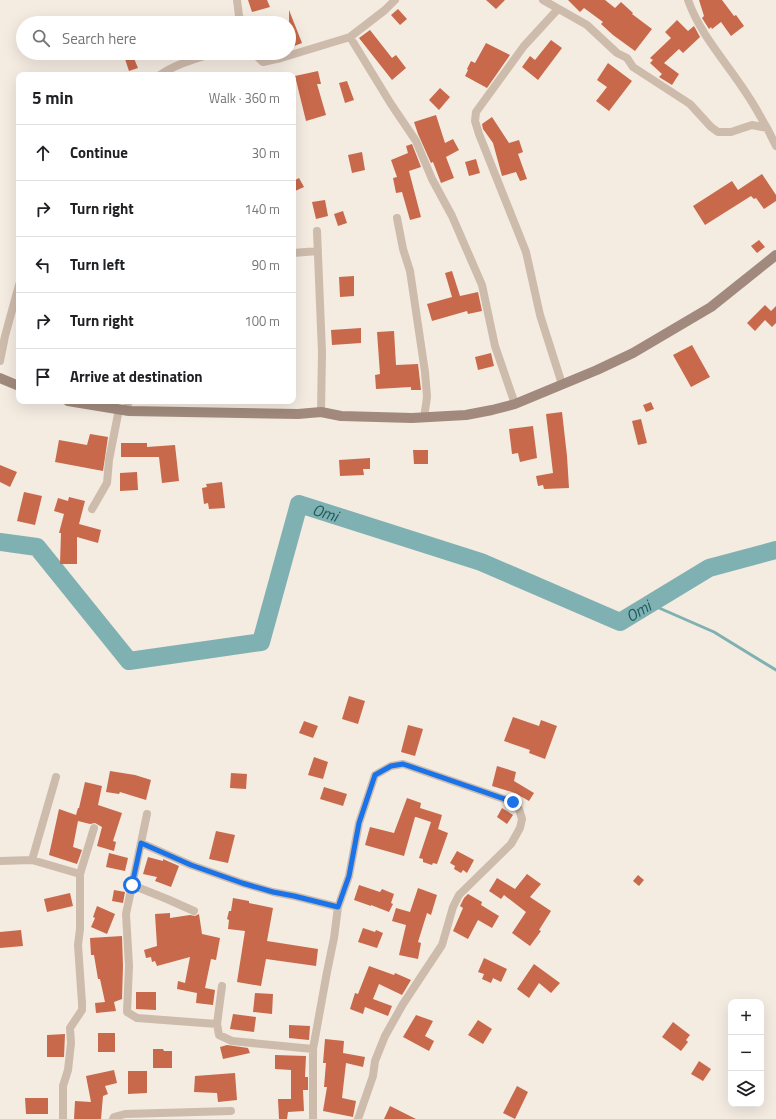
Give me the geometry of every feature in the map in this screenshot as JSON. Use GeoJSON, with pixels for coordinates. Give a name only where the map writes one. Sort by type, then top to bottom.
{"type":"FeatureCollection","features":[{"type":"Feature","properties":{"kind":"main road"},"geometry":{"type":"LineString","coordinates":[[87,404],[129,411],[298,414],[321,412],[341,416],[424,418],[466,415],[492,410],[515,404],[597,370],[633,353],[711,307],[776,255]]}},
{"type":"Feature","properties":{"kind":"main road"},"geometry":{"type":"LineString","coordinates":[[0,378],[16,385]]}},
{"type":"Feature","properties":{"kind":"street"},"geometry":{"type":"LineString","coordinates":[[237,0],[240,16]]}},
{"type":"Feature","properties":{"kind":"street"},"geometry":{"type":"LineString","coordinates":[[296,53],[350,37],[385,10],[395,0]]}},
{"type":"Feature","properties":{"kind":"street"},"geometry":{"type":"LineString","coordinates":[[543,0],[587,25],[617,53],[627,58],[633,67],[690,104],[711,128],[718,132],[731,132],[752,125],[767,128]]}},
{"type":"Feature","properties":{"kind":"street"},"geometry":{"type":"LineString","coordinates":[[688,0],[693,13],[724,62],[750,98],[776,146]]}},
{"type":"Feature","properties":{"kind":"street"},"geometry":{"type":"LineString","coordinates":[[558,9],[524,46],[476,112],[475,120],[479,134],[526,252],[540,315],[562,384]]}},
{"type":"Feature","properties":{"kind":"street"},"geometry":{"type":"LineString","coordinates":[[350,37],[391,104],[416,141],[432,179],[452,216],[482,285],[495,346],[515,404]]}},
{"type":"Feature","properties":{"kind":"street"},"geometry":{"type":"LineString","coordinates":[[164,72],[194,60]]}},
{"type":"Feature","properties":{"kind":"street"},"geometry":{"type":"LineString","coordinates":[[261,60],[263,62],[272,60]]}},
{"type":"Feature","properties":{"kind":"street"},"geometry":{"type":"LineString","coordinates":[[397,218],[403,249],[410,271],[425,372],[427,397],[424,418]]}},
{"type":"Feature","properties":{"kind":"street"},"geometry":{"type":"LineString","coordinates":[[317,231],[322,352],[321,412]]}},
{"type":"Feature","properties":{"kind":"street"},"geometry":{"type":"LineString","coordinates":[[296,253],[318,251]]}},
{"type":"Feature","properties":{"kind":"street"},"geometry":{"type":"LineString","coordinates":[[0,361],[16,297]]}},
{"type":"Feature","properties":{"kind":"street"},"geometry":{"type":"LineString","coordinates":[[128,404],[129,411]]}},
{"type":"Feature","properties":{"kind":"street"},"geometry":{"type":"LineString","coordinates":[[92,510],[107,483],[119,409]]}},
{"type":"Feature","properties":{"kind":"street"},"geometry":{"type":"LineString","coordinates":[[313,1119],[313,1050],[334,938],[338,907],[349,876],[359,823],[375,775],[391,766],[403,764],[513,802],[519,809],[522,819],[520,828],[511,844],[459,895],[453,907],[442,945],[403,1004],[385,1036],[358,1119]]}},
{"type":"Feature","properties":{"kind":"street"},"geometry":{"type":"LineString","coordinates":[[32,860],[56,777]]}},
{"type":"Feature","properties":{"kind":"street"},"geometry":{"type":"LineString","coordinates":[[147,814],[126,914],[129,966],[128,1012],[137,1018],[217,1024]]}},
{"type":"Feature","properties":{"kind":"street"},"geometry":{"type":"LineString","coordinates":[[64,1119],[63,1086],[68,1070],[71,1043],[70,1028],[82,1010],[78,945],[80,929],[80,874],[94,828]]}},
{"type":"Feature","properties":{"kind":"street"},"geometry":{"type":"LineString","coordinates":[[141,843],[191,865],[242,883],[273,892],[338,907]]}},
{"type":"Feature","properties":{"kind":"street"},"geometry":{"type":"LineString","coordinates":[[0,861],[32,860],[80,874]]}},
{"type":"Feature","properties":{"kind":"street"},"geometry":{"type":"LineString","coordinates":[[132,885],[194,911]]}},
{"type":"Feature","properties":{"kind":"street"},"geometry":{"type":"LineString","coordinates":[[222,986],[217,1024],[219,1035],[232,1041],[313,1050]]}},
{"type":"Feature","properties":{"kind":"street"},"geometry":{"type":"LineString","coordinates":[[113,1119],[114,1117],[125,1114],[231,1111]]}},
{"type":"Feature","properties":{"kind":"building"},"geometry":{"type":"Polygon","coordinates":[[[248,0],[267,0],[270,7],[252,12],[248,0]]]}},
{"type":"Feature","properties":{"kind":"building"},"geometry":{"type":"Polygon","coordinates":[[[486,0],[505,0],[496,9],[486,0]]]}},
{"type":"Feature","properties":{"kind":"building"},"geometry":{"type":"Polygon","coordinates":[[[568,0],[605,0],[615,8],[621,2],[633,13],[632,14],[652,29],[635,51],[613,35],[601,24],[603,22],[584,8],[580,12],[568,0]]]}},
{"type":"Feature","properties":{"kind":"building"},"geometry":{"type":"Polygon","coordinates":[[[699,0],[722,0],[744,26],[731,36],[721,22],[712,29],[711,27],[709,29],[702,18],[704,16],[699,0]]]}},
{"type":"Feature","properties":{"kind":"building"},"geometry":{"type":"Polygon","coordinates":[[[398,9],[407,19],[400,25],[391,15],[398,9]]]}},
{"type":"Feature","properties":{"kind":"building"},"geometry":{"type":"Polygon","coordinates":[[[677,20],[688,31],[694,26],[700,37],[683,53],[679,49],[664,63],[679,74],[672,85],[659,77],[662,74],[650,63],[653,60],[650,58],[671,38],[665,32],[677,20]]]}},
{"type":"Feature","properties":{"kind":"building"},"geometry":{"type":"Polygon","coordinates":[[[296,28],[302,43],[296,45],[296,28]]]}},
{"type":"Feature","properties":{"kind":"building"},"geometry":{"type":"Polygon","coordinates":[[[370,30],[392,58],[396,55],[406,68],[392,80],[359,38],[370,30]]]}},
{"type":"Feature","properties":{"kind":"building"},"geometry":{"type":"Polygon","coordinates":[[[551,40],[562,48],[538,80],[522,67],[530,56],[535,60],[551,40]]]}},
{"type":"Feature","properties":{"kind":"building"},"geometry":{"type":"Polygon","coordinates":[[[486,43],[510,55],[487,88],[465,76],[471,61],[475,63],[486,43]]]}},
{"type":"Feature","properties":{"kind":"building"},"geometry":{"type":"Polygon","coordinates":[[[125,60],[135,60],[138,68],[129,71],[125,60]]]}},
{"type":"Feature","properties":{"kind":"building"},"geometry":{"type":"Polygon","coordinates":[[[608,63],[632,81],[609,111],[596,101],[607,87],[597,80],[608,63]]]}},
{"type":"Feature","properties":{"kind":"building"},"geometry":{"type":"Polygon","coordinates":[[[318,71],[321,84],[317,84],[326,115],[306,121],[296,76],[318,71]]]}},
{"type":"Feature","properties":{"kind":"building"},"geometry":{"type":"Polygon","coordinates":[[[347,81],[354,100],[345,103],[339,83],[347,81]]]}},
{"type":"Feature","properties":{"kind":"building"},"geometry":{"type":"Polygon","coordinates":[[[440,88],[450,97],[439,110],[429,100],[440,88]]]}},
{"type":"Feature","properties":{"kind":"building"},"geometry":{"type":"Polygon","coordinates":[[[436,115],[445,143],[453,139],[459,150],[446,157],[454,178],[441,183],[414,122],[436,115]]]}},
{"type":"Feature","properties":{"kind":"building"},"geometry":{"type":"Polygon","coordinates":[[[492,117],[509,143],[519,140],[523,152],[518,154],[527,179],[520,181],[516,172],[502,176],[493,143],[483,129],[482,124],[492,117]]]}},
{"type":"Feature","properties":{"kind":"building"},"geometry":{"type":"Polygon","coordinates":[[[412,144],[421,167],[409,171],[421,217],[410,220],[402,192],[396,193],[393,178],[397,177],[391,160],[408,153],[406,146],[412,144]]]}},
{"type":"Feature","properties":{"kind":"building"},"geometry":{"type":"Polygon","coordinates":[[[362,152],[365,170],[352,173],[348,155],[362,152]]]}},
{"type":"Feature","properties":{"kind":"building"},"geometry":{"type":"Polygon","coordinates":[[[476,159],[480,173],[469,176],[465,162],[476,159]]]}},
{"type":"Feature","properties":{"kind":"building"},"geometry":{"type":"Polygon","coordinates":[[[762,174],[776,195],[776,201],[764,209],[756,198],[754,199],[751,196],[705,225],[693,206],[732,181],[738,190],[762,174]]]}},
{"type":"Feature","properties":{"kind":"building"},"geometry":{"type":"Polygon","coordinates":[[[299,178],[304,187],[296,191],[296,180],[299,178]]]}},
{"type":"Feature","properties":{"kind":"building"},"geometry":{"type":"Polygon","coordinates":[[[325,200],[328,216],[316,219],[312,202],[325,200]]]}},
{"type":"Feature","properties":{"kind":"building"},"geometry":{"type":"Polygon","coordinates":[[[343,211],[347,223],[338,226],[334,214],[343,211]]]}},
{"type":"Feature","properties":{"kind":"building"},"geometry":{"type":"Polygon","coordinates":[[[759,240],[765,247],[757,253],[751,246],[759,240]]]}},
{"type":"Feature","properties":{"kind":"building"},"geometry":{"type":"Polygon","coordinates":[[[452,271],[460,296],[478,292],[482,311],[468,314],[467,311],[432,321],[427,304],[452,297],[445,273],[452,271]]]}},
{"type":"Feature","properties":{"kind":"building"},"geometry":{"type":"Polygon","coordinates":[[[354,276],[354,296],[340,297],[339,277],[354,276]]]}},
{"type":"Feature","properties":{"kind":"building"},"geometry":{"type":"Polygon","coordinates":[[[765,305],[771,311],[776,306],[776,323],[772,327],[765,320],[755,331],[747,323],[765,305]]]}},
{"type":"Feature","properties":{"kind":"building"},"geometry":{"type":"Polygon","coordinates":[[[361,328],[361,343],[332,345],[331,330],[361,328]]]}},
{"type":"Feature","properties":{"kind":"building"},"geometry":{"type":"Polygon","coordinates":[[[394,331],[396,365],[418,364],[421,390],[411,390],[411,387],[376,389],[375,375],[380,374],[377,332],[394,331]]]}},
{"type":"Feature","properties":{"kind":"building"},"geometry":{"type":"Polygon","coordinates":[[[692,345],[710,377],[691,387],[673,355],[692,345]]]}},
{"type":"Feature","properties":{"kind":"building"},"geometry":{"type":"Polygon","coordinates":[[[491,353],[494,366],[478,370],[475,357],[491,353]]]}},
{"type":"Feature","properties":{"kind":"building"},"geometry":{"type":"Polygon","coordinates":[[[651,402],[654,409],[646,412],[643,405],[651,402]]]}},
{"type":"Feature","properties":{"kind":"building"},"geometry":{"type":"Polygon","coordinates":[[[562,412],[569,488],[544,489],[543,485],[538,486],[536,476],[553,473],[546,414],[562,412]]]}},
{"type":"Feature","properties":{"kind":"building"},"geometry":{"type":"Polygon","coordinates":[[[641,419],[647,443],[638,445],[632,421],[641,419]]]}},
{"type":"Feature","properties":{"kind":"building"},"geometry":{"type":"Polygon","coordinates":[[[533,426],[537,458],[520,462],[518,453],[512,454],[509,429],[533,426]]]}},
{"type":"Feature","properties":{"kind":"building"},"geometry":{"type":"Polygon","coordinates":[[[90,434],[108,437],[103,471],[55,462],[59,440],[87,445],[90,434]]]}},
{"type":"Feature","properties":{"kind":"building"},"geometry":{"type":"Polygon","coordinates":[[[121,443],[147,443],[147,447],[175,445],[179,481],[162,483],[159,457],[121,457],[121,443]]]}},
{"type":"Feature","properties":{"kind":"building"},"geometry":{"type":"Polygon","coordinates":[[[413,450],[428,450],[428,464],[414,464],[413,450]]]}},
{"type":"Feature","properties":{"kind":"building"},"geometry":{"type":"Polygon","coordinates":[[[370,458],[370,469],[363,469],[364,475],[340,476],[339,460],[370,458]]]}},
{"type":"Feature","properties":{"kind":"building"},"geometry":{"type":"Polygon","coordinates":[[[0,465],[17,472],[10,487],[0,482],[0,465]]]}},
{"type":"Feature","properties":{"kind":"building"},"geometry":{"type":"Polygon","coordinates":[[[137,472],[138,490],[120,491],[120,473],[137,472]]]}},
{"type":"Feature","properties":{"kind":"building"},"geometry":{"type":"Polygon","coordinates":[[[222,482],[225,508],[209,509],[208,503],[204,504],[202,488],[207,487],[206,484],[222,482]]]}},
{"type":"Feature","properties":{"kind":"building"},"geometry":{"type":"Polygon","coordinates":[[[24,492],[42,496],[35,525],[17,521],[24,492]]]}},
{"type":"Feature","properties":{"kind":"building"},"geometry":{"type":"Polygon","coordinates":[[[69,497],[85,501],[79,524],[101,530],[98,543],[77,537],[77,564],[60,564],[61,533],[59,533],[64,514],[54,511],[58,498],[68,501],[69,497]]]}},
{"type":"Feature","properties":{"kind":"building"},"geometry":{"type":"Polygon","coordinates":[[[349,696],[365,701],[358,724],[342,719],[349,696]]]}},
{"type":"Feature","properties":{"kind":"building"},"geometry":{"type":"Polygon","coordinates":[[[513,717],[539,726],[541,720],[557,726],[545,759],[529,753],[530,750],[504,741],[513,717]]]}},
{"type":"Feature","properties":{"kind":"building"},"geometry":{"type":"Polygon","coordinates":[[[304,721],[318,726],[313,738],[299,733],[304,721]]]}},
{"type":"Feature","properties":{"kind":"building"},"geometry":{"type":"Polygon","coordinates":[[[408,725],[423,729],[415,756],[401,752],[408,725]]]}},
{"type":"Feature","properties":{"kind":"building"},"geometry":{"type":"Polygon","coordinates":[[[314,757],[328,762],[323,779],[308,775],[314,757]]]}},
{"type":"Feature","properties":{"kind":"building"},"geometry":{"type":"Polygon","coordinates":[[[497,766],[516,772],[514,781],[534,793],[529,801],[515,793],[492,786],[497,766]]]}},
{"type":"Feature","properties":{"kind":"building"},"geometry":{"type":"Polygon","coordinates":[[[110,771],[135,775],[151,780],[146,800],[120,792],[119,794],[106,792],[110,771]]]}},
{"type":"Feature","properties":{"kind":"building"},"geometry":{"type":"Polygon","coordinates":[[[231,773],[247,774],[246,789],[230,788],[231,773]]]}},
{"type":"Feature","properties":{"kind":"building"},"geometry":{"type":"Polygon","coordinates":[[[85,782],[102,786],[98,805],[122,813],[113,841],[116,842],[114,851],[97,846],[102,827],[95,823],[90,824],[78,821],[73,847],[82,850],[77,864],[49,855],[59,809],[76,815],[85,782]]]}},
{"type":"Feature","properties":{"kind":"building"},"geometry":{"type":"Polygon","coordinates":[[[324,787],[347,794],[343,806],[320,799],[324,787]]]}},
{"type":"Feature","properties":{"kind":"building"},"geometry":{"type":"Polygon","coordinates":[[[407,798],[421,803],[420,808],[442,815],[438,829],[448,833],[437,864],[433,863],[432,865],[423,862],[423,859],[419,858],[431,822],[416,817],[404,856],[365,845],[370,827],[394,833],[407,798]]]}},
{"type":"Feature","properties":{"kind":"building"},"geometry":{"type":"Polygon","coordinates":[[[502,808],[513,815],[507,824],[497,817],[502,808]]]}},
{"type":"Feature","properties":{"kind":"building"},"geometry":{"type":"Polygon","coordinates":[[[216,831],[235,835],[228,863],[209,859],[216,831]]]}},
{"type":"Feature","properties":{"kind":"building"},"geometry":{"type":"Polygon","coordinates":[[[457,851],[474,860],[467,873],[463,870],[461,873],[454,869],[455,866],[450,863],[457,851]]]}},
{"type":"Feature","properties":{"kind":"building"},"geometry":{"type":"Polygon","coordinates":[[[109,853],[128,858],[125,871],[106,867],[109,853]]]}},
{"type":"Feature","properties":{"kind":"building"},"geometry":{"type":"Polygon","coordinates":[[[148,857],[163,861],[163,859],[179,866],[171,887],[155,881],[157,877],[143,874],[148,857]]]}},
{"type":"Feature","properties":{"kind":"building"},"geometry":{"type":"Polygon","coordinates":[[[527,874],[541,884],[530,897],[551,911],[539,930],[541,931],[530,946],[512,933],[526,912],[504,895],[501,899],[489,891],[497,878],[515,889],[527,874]]]}},
{"type":"Feature","properties":{"kind":"building"},"geometry":{"type":"Polygon","coordinates":[[[638,875],[644,880],[639,886],[633,881],[638,875]]]}},
{"type":"Feature","properties":{"kind":"building"},"geometry":{"type":"Polygon","coordinates":[[[359,885],[380,892],[382,889],[394,894],[391,903],[393,904],[389,912],[354,900],[359,885]]]}},
{"type":"Feature","properties":{"kind":"building"},"geometry":{"type":"Polygon","coordinates":[[[418,888],[437,895],[431,915],[427,913],[418,942],[421,943],[418,959],[399,955],[406,925],[392,921],[396,908],[410,912],[418,888]]]}},
{"type":"Feature","properties":{"kind":"building"},"geometry":{"type":"Polygon","coordinates":[[[114,890],[125,892],[123,903],[112,901],[114,890]]]}},
{"type":"Feature","properties":{"kind":"building"},"geometry":{"type":"Polygon","coordinates":[[[70,893],[73,906],[47,912],[44,899],[70,893]]]}},
{"type":"Feature","properties":{"kind":"building"},"geometry":{"type":"Polygon","coordinates":[[[468,894],[482,902],[481,905],[499,916],[492,928],[478,920],[468,939],[453,931],[463,908],[460,906],[468,894]]]}},
{"type":"Feature","properties":{"kind":"building"},"geometry":{"type":"Polygon","coordinates":[[[233,898],[273,908],[267,941],[318,949],[316,966],[266,959],[261,986],[237,982],[245,931],[228,929],[229,920],[227,919],[229,911],[231,911],[233,898]]]}},
{"type":"Feature","properties":{"kind":"building"},"geometry":{"type":"Polygon","coordinates":[[[97,906],[115,914],[107,934],[91,927],[95,918],[93,917],[97,906]]]}},
{"type":"Feature","properties":{"kind":"building"},"geometry":{"type":"Polygon","coordinates":[[[170,913],[170,918],[190,915],[195,916],[199,914],[202,934],[220,938],[216,960],[211,959],[205,988],[215,990],[213,1005],[196,1003],[197,993],[177,989],[178,981],[185,983],[190,957],[157,966],[155,961],[152,962],[151,957],[146,958],[144,950],[157,946],[155,914],[170,913]]]}},
{"type":"Feature","properties":{"kind":"building"},"geometry":{"type":"Polygon","coordinates":[[[363,928],[375,932],[376,930],[383,933],[377,948],[358,942],[363,928]]]}},
{"type":"Feature","properties":{"kind":"building"},"geometry":{"type":"Polygon","coordinates":[[[21,930],[23,946],[0,948],[0,932],[21,930]]]}},
{"type":"Feature","properties":{"kind":"building"},"geometry":{"type":"Polygon","coordinates":[[[122,936],[122,999],[114,1002],[116,1011],[96,1013],[95,1003],[105,1002],[100,979],[98,979],[94,955],[91,955],[90,938],[122,936]]]}},
{"type":"Feature","properties":{"kind":"building"},"geometry":{"type":"Polygon","coordinates":[[[484,958],[507,969],[501,982],[493,978],[491,983],[482,979],[484,974],[478,972],[484,958]]]}},
{"type":"Feature","properties":{"kind":"building"},"geometry":{"type":"Polygon","coordinates":[[[534,964],[560,983],[551,993],[539,983],[529,998],[517,989],[534,964]]]}},
{"type":"Feature","properties":{"kind":"building"},"geometry":{"type":"Polygon","coordinates":[[[369,966],[394,975],[395,973],[411,980],[402,995],[379,984],[373,999],[392,1006],[388,1016],[365,1007],[363,1014],[350,1009],[355,993],[358,994],[369,966]]]}},
{"type":"Feature","properties":{"kind":"building"},"geometry":{"type":"Polygon","coordinates":[[[136,992],[156,992],[156,1010],[136,1009],[136,992]]]}},
{"type":"Feature","properties":{"kind":"building"},"geometry":{"type":"Polygon","coordinates":[[[255,993],[273,994],[272,1014],[253,1012],[255,993]]]}},
{"type":"Feature","properties":{"kind":"building"},"geometry":{"type":"Polygon","coordinates":[[[233,1014],[256,1017],[254,1032],[230,1029],[233,1014]]]}},
{"type":"Feature","properties":{"kind":"building"},"geometry":{"type":"Polygon","coordinates":[[[416,1015],[433,1021],[425,1036],[434,1041],[429,1051],[403,1037],[416,1015]]]}},
{"type":"Feature","properties":{"kind":"building"},"geometry":{"type":"Polygon","coordinates":[[[478,1020],[492,1029],[483,1044],[468,1035],[478,1020]]]}},
{"type":"Feature","properties":{"kind":"building"},"geometry":{"type":"Polygon","coordinates":[[[673,1022],[690,1035],[686,1040],[688,1042],[681,1051],[662,1037],[673,1022]]]}},
{"type":"Feature","properties":{"kind":"building"},"geometry":{"type":"Polygon","coordinates":[[[289,1025],[310,1026],[309,1040],[289,1038],[289,1025]]]}},
{"type":"Feature","properties":{"kind":"building"},"geometry":{"type":"Polygon","coordinates":[[[98,1033],[115,1033],[115,1052],[98,1052],[98,1033]]]}},
{"type":"Feature","properties":{"kind":"building"},"geometry":{"type":"Polygon","coordinates":[[[65,1034],[64,1057],[47,1057],[47,1035],[65,1034]]]}},
{"type":"Feature","properties":{"kind":"building"},"geometry":{"type":"Polygon","coordinates":[[[325,1039],[344,1041],[343,1053],[365,1057],[363,1067],[346,1063],[342,1098],[356,1101],[353,1117],[323,1111],[327,1087],[324,1087],[326,1063],[323,1063],[325,1039]]]}},
{"type":"Feature","properties":{"kind":"building"},"geometry":{"type":"Polygon","coordinates":[[[227,1045],[248,1048],[250,1053],[223,1059],[220,1047],[227,1045]]]}},
{"type":"Feature","properties":{"kind":"building"},"geometry":{"type":"Polygon","coordinates":[[[153,1049],[172,1051],[172,1068],[153,1068],[153,1049]]]}},
{"type":"Feature","properties":{"kind":"building"},"geometry":{"type":"Polygon","coordinates":[[[275,1055],[306,1056],[305,1077],[308,1077],[308,1090],[303,1090],[304,1111],[288,1112],[287,1119],[279,1119],[278,1099],[291,1099],[291,1070],[275,1069],[275,1055]]]}},
{"type":"Feature","properties":{"kind":"building"},"geometry":{"type":"Polygon","coordinates":[[[699,1061],[711,1069],[703,1081],[691,1074],[699,1061]]]}},
{"type":"Feature","properties":{"kind":"building"},"geometry":{"type":"Polygon","coordinates":[[[114,1070],[117,1083],[105,1086],[108,1094],[103,1096],[101,1119],[74,1119],[75,1101],[91,1102],[86,1076],[114,1070]]]}},
{"type":"Feature","properties":{"kind":"building"},"geometry":{"type":"Polygon","coordinates":[[[128,1071],[147,1071],[147,1093],[128,1094],[128,1071]]]}},
{"type":"Feature","properties":{"kind":"building"},"geometry":{"type":"Polygon","coordinates":[[[235,1073],[237,1100],[218,1102],[217,1093],[194,1092],[195,1076],[235,1073]]]}},
{"type":"Feature","properties":{"kind":"building"},"geometry":{"type":"Polygon","coordinates":[[[517,1086],[528,1092],[515,1119],[503,1113],[517,1086]]]}},
{"type":"Feature","properties":{"kind":"building"},"geometry":{"type":"Polygon","coordinates":[[[25,1098],[48,1098],[48,1114],[26,1114],[25,1098]]]}},
{"type":"Feature","properties":{"kind":"building"},"geometry":{"type":"Polygon","coordinates":[[[390,1106],[416,1119],[384,1119],[390,1106]]]}},
{"type":"Feature","properties":{"kind":"waterway","name":"Omi"},"geometry":{"type":"LineString","coordinates":[[0,542],[37,547],[129,661],[261,642],[299,504],[481,562],[620,622],[709,568],[776,550]]}},
{"type":"Feature","properties":{"kind":"waterway"},"geometry":{"type":"LineString","coordinates":[[650,604],[714,632],[776,670]]}},
{"type":"Feature","properties":{"kind":"route"},"geometry":{"type":"LineString","coordinates":[[132,885],[141,843],[191,865],[242,883],[273,892],[338,907],[349,876],[359,823],[375,775],[391,766],[403,764],[513,802]]}}]}
